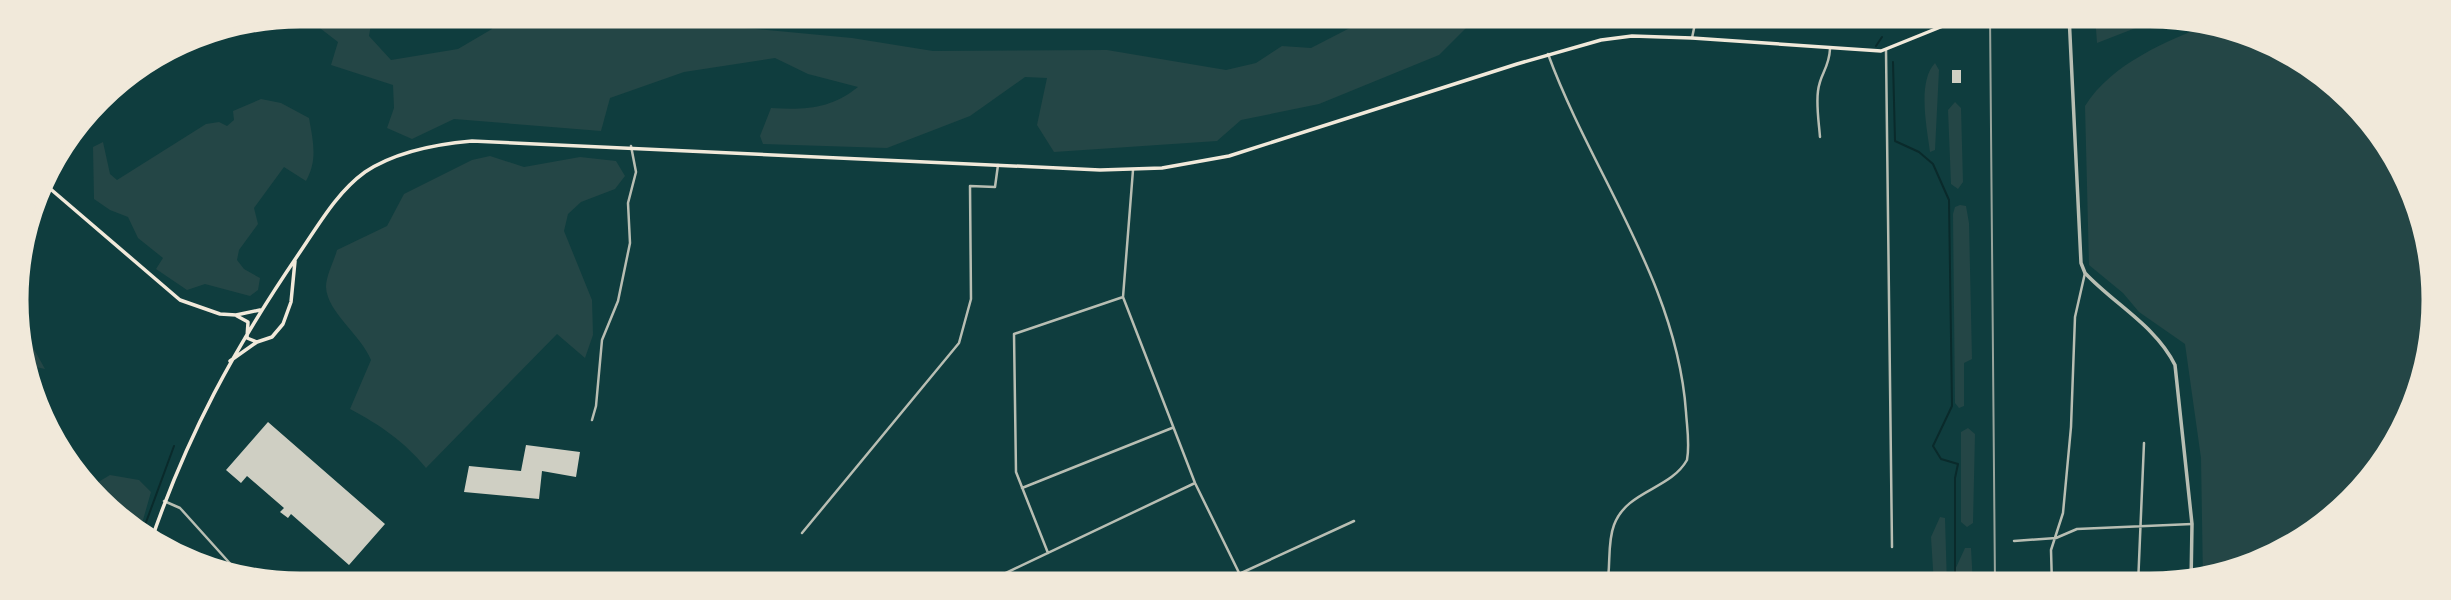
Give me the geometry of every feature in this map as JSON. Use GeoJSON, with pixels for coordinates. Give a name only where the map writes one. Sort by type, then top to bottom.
{"type":"FeatureCollection","features":[{"type":"Feature","properties":{"kind":"main road"},"geometry":{"type":"LineString","coordinates":[[153,533],[164,501],[203,410],[261,309],[330,207],[352,182],[382,163],[425,148],[472,141],[1133,170],[1229,156],[1548,54],[1613,38],[1692,38],[1886,50],[1948,25],[2015,24]]}},
{"type":"Feature","properties":{"kind":"main road"},"geometry":{"type":"LineString","coordinates":[[49,187],[180,300],[206,310],[246,319],[247,338],[257,342]]}},
{"type":"Feature","properties":{"kind":"main road"},"geometry":{"type":"LineString","coordinates":[[230,361],[257,342],[272,337],[286,319],[291,302],[296,258]]}},
{"type":"Feature","properties":{"kind":"main road"},"geometry":{"type":"LineString","coordinates":[[277,284],[285,282],[291,285]]}},
{"type":"Feature","properties":{"kind":"main road"},"geometry":{"type":"LineString","coordinates":[[236,315],[261,309]]}},
{"type":"Feature","properties":{"kind":"street"},"geometry":{"type":"LineString","coordinates":[[1692,38],[1695,24]]}},
{"type":"Feature","properties":{"kind":"street"},"geometry":{"type":"LineString","coordinates":[[2069,24],[2081,263],[2085,274],[2148,330],[2169,353],[2175,365],[2192,524],[2191,572]]}},
{"type":"Feature","properties":{"kind":"street"},"geometry":{"type":"LineString","coordinates":[[1821,137],[1818,93],[1822,76],[1829,65],[1830,48]]}},
{"type":"Feature","properties":{"kind":"street"},"geometry":{"type":"LineString","coordinates":[[1886,50],[1892,547]]}},
{"type":"Feature","properties":{"kind":"street"},"geometry":{"type":"LineString","coordinates":[[1548,54],[1651,277],[1678,352],[1685,399],[1687,460],[1675,474],[1634,499],[1619,513],[1612,531],[1608,576]]}},
{"type":"Feature","properties":{"kind":"street"},"geometry":{"type":"LineString","coordinates":[[592,420],[598,395],[602,340],[618,301],[630,243],[628,203],[636,172],[631,146]]}},
{"type":"Feature","properties":{"kind":"street"},"geometry":{"type":"LineString","coordinates":[[802,533],[959,344],[971,299],[970,186],[995,187],[998,165]]}},
{"type":"Feature","properties":{"kind":"street"},"geometry":{"type":"LineString","coordinates":[[1133,170],[1123,297],[1195,483],[1239,574],[1354,520]]}},
{"type":"Feature","properties":{"kind":"street"},"geometry":{"type":"LineString","coordinates":[[2052,576],[2051,550],[2063,513],[2071,427],[2075,317],[2085,274]]}},
{"type":"Feature","properties":{"kind":"street"},"geometry":{"type":"LineString","coordinates":[[1048,553],[1016,472],[1014,334],[1123,297]]}},
{"type":"Feature","properties":{"kind":"street"},"geometry":{"type":"LineString","coordinates":[[1022,488],[1173,427]]}},
{"type":"Feature","properties":{"kind":"street"},"geometry":{"type":"LineString","coordinates":[[2138,576],[2138,526],[2141,518],[2144,443]]}},
{"type":"Feature","properties":{"kind":"street"},"geometry":{"type":"LineString","coordinates":[[1000,576],[1195,483]]}},
{"type":"Feature","properties":{"kind":"street"},"geometry":{"type":"LineString","coordinates":[[164,501],[180,508],[232,567]]}},
{"type":"Feature","properties":{"kind":"street"},"geometry":{"type":"LineString","coordinates":[[2014,541],[2056,538],[2077,529],[2192,524]]}},
{"type":"Feature","properties":{"kind":"shaded area"},"geometry":{"type":"Polygon","coordinates":[[[315,24],[371,24],[369,36],[391,60],[458,49],[492,29],[493,24],[703,24],[852,38],[933,51],[1107,50],[1226,70],[1256,63],[1282,46],[1311,48],[1358,24],[1470,24],[1439,55],[1319,104],[1241,120],[1217,141],[1054,152],[1037,125],[1047,78],[1025,77],[970,116],[887,148],[763,144],[760,136],[771,108],[795,109],[828,104],[858,87],[808,74],[775,58],[684,72],[610,98],[601,131],[454,119],[412,139],[387,128],[394,108],[393,85],[331,65],[338,42],[315,24]]]}},
{"type":"Feature","properties":{"kind":"shaded area"},"geometry":{"type":"Polygon","coordinates":[[[2096,24],[2146,24],[2097,43],[2096,24]]]}},
{"type":"Feature","properties":{"kind":"shaded area"},"geometry":{"type":"Polygon","coordinates":[[[2198,29],[2256,45],[2289,61],[2319,81],[2346,105],[2370,132],[2390,162],[2406,195],[2421,246],[2426,282],[2424,336],[2412,389],[2390,438],[2370,468],[2333,507],[2289,539],[2240,561],[2203,570],[2201,458],[2185,344],[2139,312],[2123,293],[2089,265],[2085,106],[2110,77],[2142,55],[2198,29]]]}},
{"type":"Feature","properties":{"kind":"shaded area"},"geometry":{"type":"Polygon","coordinates":[[[1935,63],[1939,70],[1935,150],[1930,152],[1925,93],[1929,71],[1935,63]]]}},
{"type":"Feature","properties":{"kind":"shaded area"},"geometry":{"type":"Polygon","coordinates":[[[261,99],[281,103],[309,118],[314,150],[310,173],[306,181],[284,167],[254,208],[258,224],[239,250],[237,260],[244,269],[260,278],[258,290],[250,296],[205,284],[187,290],[156,269],[163,258],[138,238],[128,217],[110,210],[94,199],[93,147],[103,142],[110,174],[117,180],[206,124],[219,122],[227,126],[234,120],[233,111],[261,99]]]}},
{"type":"Feature","properties":{"kind":"shaded area"},"geometry":{"type":"Polygon","coordinates":[[[1955,102],[1961,108],[1963,182],[1958,189],[1951,184],[1948,110],[1955,102]]]}},
{"type":"Feature","properties":{"kind":"shaded area"},"geometry":{"type":"Polygon","coordinates":[[[490,156],[524,167],[580,157],[616,161],[625,176],[615,189],[581,202],[568,214],[564,231],[592,300],[593,335],[585,358],[557,334],[426,468],[391,434],[350,409],[371,360],[332,305],[326,283],[337,250],[387,226],[404,194],[472,160],[490,156]]]}},
{"type":"Feature","properties":{"kind":"shaded area"},"geometry":{"type":"Polygon","coordinates":[[[1966,206],[1969,223],[1972,359],[1964,363],[1964,406],[1959,408],[1955,403],[1953,214],[1955,207],[1966,206]]]}},
{"type":"Feature","properties":{"kind":"shaded area"},"geometry":{"type":"Polygon","coordinates":[[[27,337],[45,369],[33,366],[27,337]]]}},
{"type":"Feature","properties":{"kind":"shaded area"},"geometry":{"type":"Polygon","coordinates":[[[1968,428],[1975,434],[1973,523],[1967,527],[1961,522],[1961,432],[1968,428]]]}},
{"type":"Feature","properties":{"kind":"shaded area"},"geometry":{"type":"Polygon","coordinates":[[[110,475],[139,480],[151,492],[141,525],[118,507],[95,484],[110,475]]]}},
{"type":"Feature","properties":{"kind":"shaded area"},"geometry":{"type":"Polygon","coordinates":[[[1940,517],[1945,518],[1947,576],[1933,576],[1931,537],[1940,517]]]}},
{"type":"Feature","properties":{"kind":"shaded area"},"geometry":{"type":"Polygon","coordinates":[[[171,543],[216,561],[218,563],[195,555],[171,543]]]}},
{"type":"Feature","properties":{"kind":"shaded area"},"geometry":{"type":"Polygon","coordinates":[[[1965,548],[1971,548],[1973,576],[1955,576],[1965,548]]]}},
{"type":"Feature","properties":{"kind":"building"},"geometry":{"type":"Polygon","coordinates":[[[1952,70],[1961,70],[1961,83],[1952,83],[1952,70]]]}},
{"type":"Feature","properties":{"kind":"building"},"geometry":{"type":"Polygon","coordinates":[[[268,422],[385,524],[349,565],[291,514],[288,518],[280,512],[284,508],[247,476],[241,483],[226,470],[268,422]]]}},
{"type":"Feature","properties":{"kind":"building"},"geometry":{"type":"Polygon","coordinates":[[[526,445],[580,452],[576,477],[542,471],[539,499],[464,492],[469,466],[521,471],[526,445]]]}},
{"type":"Feature","properties":{"kind":"waterway"},"geometry":{"type":"LineString","coordinates":[[1876,46],[1882,37]]}},
{"type":"Feature","properties":{"kind":"waterway"},"geometry":{"type":"LineString","coordinates":[[1893,62],[1895,141],[1919,152],[1933,164],[1949,200],[1952,406],[1933,446],[1941,459],[1958,464],[1955,478],[1955,576]]}},
{"type":"Feature","properties":{"kind":"waterway"},"geometry":{"type":"LineString","coordinates":[[144,527],[174,446]]}},
{"type":"Feature","properties":{"kind":"railway"},"geometry":{"type":"LineString","coordinates":[[1990,24],[1995,576]]}}]}
